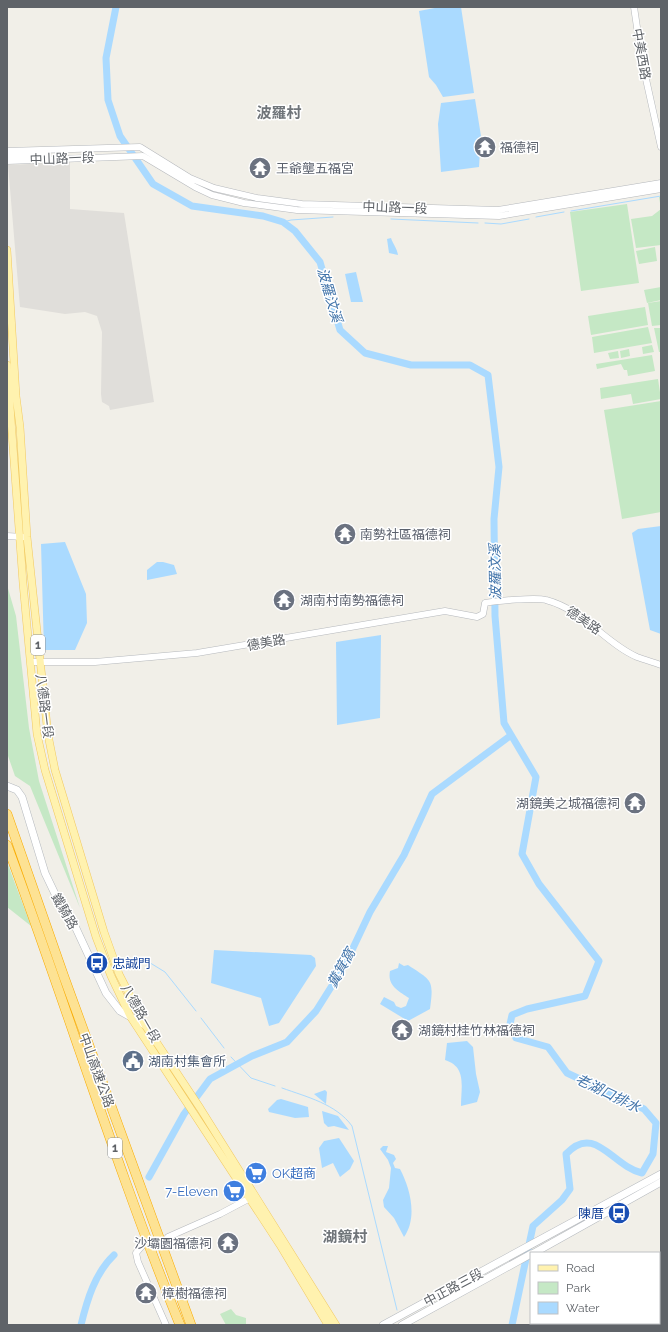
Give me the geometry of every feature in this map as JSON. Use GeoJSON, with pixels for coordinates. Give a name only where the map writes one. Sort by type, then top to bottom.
{"type":"FeatureCollection","features":[{"type":"Feature","properties":{"kind":"highway","name":"中山高速公路"},"geometry":{"type":"LineString","coordinates":[[7,814],[64,977],[191,1325]]}},
{"type":"Feature","properties":{"kind":"highway","name":"中山高速公路"},"geometry":{"type":"LineString","coordinates":[[7,845],[40,932],[52,970],[127,1181],[180,1325]]}},
{"type":"Feature","properties":{"kind":"main road","name":"八德路一段"},"geometry":{"type":"LineString","coordinates":[[7,250],[16,396],[20,427],[24,537],[23,583],[37,734],[45,770],[96,937],[111,976],[130,1016],[252,1197]]}},
{"type":"Feature","properties":{"kind":"main road","name":"八德路一段"},"geometry":{"type":"LineString","coordinates":[[7,365],[24,537],[48,735],[55,770],[104,932],[119,974],[145,1025],[200,1108],[252,1197]]}},
{"type":"Feature","properties":{"kind":"main road","name":"鐵騎路"},"geometry":{"type":"LineString","coordinates":[[7,786],[17,790],[22,797],[45,873],[56,896],[74,924],[106,994],[120,1010],[145,1025]]}},
{"type":"Feature","properties":{"kind":"main road","name":"中正路三段"},"geometry":{"type":"LineString","coordinates":[[383,1325],[661,1174]]}},
{"type":"Feature","properties":{"kind":"main road"},"geometry":{"type":"LineString","coordinates":[[536,1252],[661,1182]]}},
{"type":"Feature","properties":{"kind":"main road","name":"1"},"geometry":{"type":"LineString","coordinates":[[252,1197],[328,1325]]}},
{"type":"Feature","properties":{"kind":"main road","name":"1"},"geometry":{"type":"LineString","coordinates":[[252,1197],[336,1325]]}},
{"type":"Feature","properties":{"kind":"main road","name":"中正路三段"},"geometry":{"type":"LineString","coordinates":[[402,1325],[530,1255]]}},
{"type":"Feature","properties":{"kind":"street","name":"中美西路"},"geometry":{"type":"LineString","coordinates":[[634,7],[642,60],[661,147]]}},
{"type":"Feature","properties":{"kind":"street"},"geometry":{"type":"LineString","coordinates":[[7,156],[105,152],[117,147]]}},
{"type":"Feature","properties":{"kind":"street","name":"中山路一段"},"geometry":{"type":"LineString","coordinates":[[7,151],[140,147],[190,178],[214,188],[256,198],[302,204],[498,210],[661,183]]}},
{"type":"Feature","properties":{"kind":"street"},"geometry":{"type":"LineString","coordinates":[[105,152],[117,156]]}},
{"type":"Feature","properties":{"kind":"street","name":"中山路一段"},"geometry":{"type":"LineString","coordinates":[[7,161],[143,156],[195,187],[212,195],[244,203],[297,210],[499,216],[661,189]]}},
{"type":"Feature","properties":{"kind":"street"},"geometry":{"type":"LineString","coordinates":[[7,536],[24,537]]}},
{"type":"Feature","properties":{"kind":"street","name":"德美路"},"geometry":{"type":"LineString","coordinates":[[31,662],[94,662],[197,653],[445,611],[477,617],[483,614],[485,603],[545,599],[585,618],[611,640],[637,657],[661,664]]}},
{"type":"Feature","properties":{"kind":"street"},"geometry":{"type":"LineString","coordinates":[[168,1237],[186,1230],[252,1197]]}},
{"type":"Feature","properties":{"kind":"street"},"geometry":{"type":"LineString","coordinates":[[141,1247],[136,1253],[138,1262],[166,1325]]}},
{"type":"Feature","properties":{"kind":"shaded area"},"geometry":{"type":"Polygon","coordinates":[[[70,162],[70,209],[124,213],[154,402],[110,410],[109,406],[102,402],[102,332],[97,316],[85,312],[65,314],[20,307],[8,165],[70,162]]]}},
{"type":"Feature","properties":{"kind":"green space"},"geometry":{"type":"Polygon","coordinates":[[[659,197],[661,197],[661,209],[659,197]]]}},
{"type":"Feature","properties":{"kind":"green space"},"geometry":{"type":"Polygon","coordinates":[[[627,204],[639,283],[581,291],[570,212],[627,204]]]}},
{"type":"Feature","properties":{"kind":"green space"},"geometry":{"type":"Polygon","coordinates":[[[661,209],[661,245],[636,248],[631,219],[652,216],[661,209]]]}},
{"type":"Feature","properties":{"kind":"green space"},"geometry":{"type":"Polygon","coordinates":[[[655,247],[657,261],[639,264],[636,251],[655,247]]]}},
{"type":"Feature","properties":{"kind":"green space"},"geometry":{"type":"Polygon","coordinates":[[[661,287],[661,300],[647,303],[644,290],[661,287]]]}},
{"type":"Feature","properties":{"kind":"green space"},"geometry":{"type":"Polygon","coordinates":[[[661,301],[661,325],[652,326],[648,303],[661,301]]]}},
{"type":"Feature","properties":{"kind":"green space"},"geometry":{"type":"Polygon","coordinates":[[[645,307],[648,325],[591,335],[588,316],[645,307]]]}},
{"type":"Feature","properties":{"kind":"green space"},"geometry":{"type":"Polygon","coordinates":[[[648,327],[652,343],[594,353],[592,337],[648,327]]]}},
{"type":"Feature","properties":{"kind":"green space"},"geometry":{"type":"Polygon","coordinates":[[[654,328],[661,328],[661,352],[659,352],[654,328]]]}},
{"type":"Feature","properties":{"kind":"green space"},"geometry":{"type":"Polygon","coordinates":[[[652,345],[654,352],[643,354],[642,347],[652,345]]]}},
{"type":"Feature","properties":{"kind":"green space"},"geometry":{"type":"Polygon","coordinates":[[[629,349],[630,356],[621,358],[620,351],[629,349]]]}},
{"type":"Feature","properties":{"kind":"green space"},"geometry":{"type":"Polygon","coordinates":[[[618,351],[619,358],[610,359],[608,353],[618,351]]]}},
{"type":"Feature","properties":{"kind":"green space"},"geometry":{"type":"Polygon","coordinates":[[[652,355],[655,371],[628,376],[627,370],[624,370],[621,364],[597,369],[596,364],[652,355]]]}},
{"type":"Feature","properties":{"kind":"green space"},"geometry":{"type":"Polygon","coordinates":[[[658,379],[661,399],[633,404],[631,394],[601,399],[600,388],[658,379]]]}},
{"type":"Feature","properties":{"kind":"green space"},"geometry":{"type":"Polygon","coordinates":[[[661,401],[661,512],[622,519],[604,410],[661,401]]]}},
{"type":"Feature","properties":{"kind":"green space"},"geometry":{"type":"Polygon","coordinates":[[[7,585],[16,616],[29,728],[39,781],[80,908],[30,786],[15,776],[7,753],[7,585]]]}},
{"type":"Feature","properties":{"kind":"green space"},"geometry":{"type":"Polygon","coordinates":[[[7,862],[31,926],[7,907],[7,862]]]}},
{"type":"Feature","properties":{"kind":"green space"},"geometry":{"type":"Polygon","coordinates":[[[231,1309],[236,1315],[246,1318],[246,1325],[226,1325],[220,1314],[231,1309]]]}},
{"type":"Feature","properties":{"kind":"water"},"geometry":{"type":"Polygon","coordinates":[[[440,7],[461,7],[474,93],[443,97],[429,77],[419,11],[440,7]]]}},
{"type":"Feature","properties":{"kind":"water"},"geometry":{"type":"Polygon","coordinates":[[[475,99],[481,136],[479,167],[441,172],[438,124],[441,103],[475,99]]]}},
{"type":"Feature","properties":{"kind":"water"},"geometry":{"type":"Polygon","coordinates":[[[391,238],[398,255],[389,253],[387,239],[391,238]]]}},
{"type":"Feature","properties":{"kind":"water"},"geometry":{"type":"Polygon","coordinates":[[[356,272],[363,302],[351,302],[345,274],[356,272]]]}},
{"type":"Feature","properties":{"kind":"water"},"geometry":{"type":"Polygon","coordinates":[[[661,526],[661,634],[650,630],[632,533],[638,529],[661,526]]]}},
{"type":"Feature","properties":{"kind":"water"},"geometry":{"type":"Polygon","coordinates":[[[65,542],[86,594],[87,623],[75,650],[44,650],[41,544],[65,542]]]}},
{"type":"Feature","properties":{"kind":"water"},"geometry":{"type":"Polygon","coordinates":[[[157,562],[174,565],[177,574],[147,580],[147,570],[157,562]]]}},
{"type":"Feature","properties":{"kind":"water"},"geometry":{"type":"Polygon","coordinates":[[[381,635],[380,718],[337,725],[336,642],[381,635]]]}},
{"type":"Feature","properties":{"kind":"water"},"geometry":{"type":"Polygon","coordinates":[[[214,950],[311,955],[315,958],[316,966],[279,1023],[269,1026],[261,998],[211,983],[214,950]]]}},
{"type":"Feature","properties":{"kind":"water"},"geometry":{"type":"Polygon","coordinates":[[[399,963],[404,966],[408,965],[427,978],[430,982],[432,992],[430,1009],[408,1021],[380,1004],[384,997],[394,1002],[396,1006],[401,1008],[406,1006],[409,998],[395,988],[390,981],[390,971],[398,968],[399,963]]]}},
{"type":"Feature","properties":{"kind":"water"},"geometry":{"type":"Polygon","coordinates":[[[467,1041],[473,1047],[480,1092],[477,1102],[461,1106],[462,1085],[460,1072],[452,1063],[445,1060],[447,1043],[467,1041]]]}},
{"type":"Feature","properties":{"kind":"water"},"geometry":{"type":"Polygon","coordinates":[[[325,1090],[327,1092],[326,1104],[314,1094],[325,1090]]]}},
{"type":"Feature","properties":{"kind":"water"},"geometry":{"type":"Polygon","coordinates":[[[281,1099],[308,1107],[309,1117],[295,1118],[269,1112],[268,1109],[277,1100],[281,1099]]]}},
{"type":"Feature","properties":{"kind":"water"},"geometry":{"type":"Polygon","coordinates":[[[322,1111],[338,1116],[349,1130],[334,1126],[328,1127],[324,1123],[322,1111]]]}},
{"type":"Feature","properties":{"kind":"water"},"geometry":{"type":"Polygon","coordinates":[[[339,1138],[354,1161],[350,1169],[340,1177],[333,1163],[322,1168],[319,1148],[324,1141],[339,1138]]]}},
{"type":"Feature","properties":{"kind":"water"},"geometry":{"type":"Polygon","coordinates":[[[383,1146],[388,1146],[386,1152],[394,1155],[396,1159],[393,1163],[395,1168],[400,1169],[407,1185],[412,1212],[411,1221],[404,1237],[394,1218],[384,1207],[383,1200],[389,1188],[391,1168],[388,1160],[380,1149],[383,1146]]]}},
{"type":"Feature","properties":{"kind":"waterway","name":"波羅汶溪"},"geometry":{"type":"LineString","coordinates":[[116,7],[106,58],[108,100],[120,136],[153,184],[192,206],[263,216],[283,222],[295,231],[320,262],[340,330],[365,353],[411,365],[470,365],[488,375],[499,467],[494,519],[495,616],[504,723],[536,777],[522,854],[539,884],[599,961],[585,996],[527,1009],[512,1015],[510,1024],[516,1038],[548,1047],[567,1073],[644,1109],[656,1123],[653,1154],[642,1173],[631,1169],[604,1149],[595,1145],[586,1143],[576,1146],[566,1154],[570,1189],[562,1200],[533,1226],[512,1325]]}},
{"type":"Feature","properties":{"kind":"waterway"},"geometry":{"type":"LineString","coordinates":[[571,211],[661,196]]}},
{"type":"Feature","properties":{"kind":"waterway"},"geometry":{"type":"LineString","coordinates":[[536,217],[564,212]]}},
{"type":"Feature","properties":{"kind":"waterway"},"geometry":{"type":"LineString","coordinates":[[283,222],[333,217]]}},
{"type":"Feature","properties":{"kind":"waterway"},"geometry":{"type":"LineString","coordinates":[[391,219],[478,223]]}},
{"type":"Feature","properties":{"kind":"waterway"},"geometry":{"type":"LineString","coordinates":[[485,223],[501,224],[529,219]]}},
{"type":"Feature","properties":{"kind":"waterway","name":"糞箕窩"},"geometry":{"type":"LineString","coordinates":[[149,1177],[184,1114],[210,1079],[252,1056],[287,1042],[316,1011],[345,965],[370,912],[404,855],[432,794],[510,736]]}},
{"type":"Feature","properties":{"kind":"waterway"},"geometry":{"type":"LineString","coordinates":[[147,961],[165,972],[196,1011]]}},
{"type":"Feature","properties":{"kind":"waterway"},"geometry":{"type":"LineString","coordinates":[[201,1018],[224,1048]]}},
{"type":"Feature","properties":{"kind":"waterway"},"geometry":{"type":"LineString","coordinates":[[231,1057],[251,1078],[275,1086]]}},
{"type":"Feature","properties":{"kind":"waterway"},"geometry":{"type":"LineString","coordinates":[[282,1088],[320,1102],[338,1112],[352,1126],[397,1310]]}},
{"type":"Feature","properties":{"kind":"waterway","name":"糞箕窩"},"geometry":{"type":"LineString","coordinates":[[81,1325],[89,1297],[97,1278],[107,1262],[114,1255]]}},
{"type":"Feature","properties":{"kind":"tunnel"},"geometry":{"type":"LineString","coordinates":[[141,1247],[168,1237]]}},
{"type":"Feature","properties":{"kind":"place","name":"福德祠"},"geometry":{"type":"Point","coordinates":[485,147]}},
{"type":"Feature","properties":{"kind":"place","name":"王爺壟五福宮"},"geometry":{"type":"Point","coordinates":[260,168]}},
{"type":"Feature","properties":{"kind":"place","name":"南勢社區福德祠"},"geometry":{"type":"Point","coordinates":[345,534]}},
{"type":"Feature","properties":{"kind":"place","name":"湖南村南勢福德祠"},"geometry":{"type":"Point","coordinates":[284,600]}},
{"type":"Feature","properties":{"kind":"place","name":"湖鏡美之城福德祠"},"geometry":{"type":"Point","coordinates":[635,803]}},
{"type":"Feature","properties":{"kind":"place","name":"忠誠門"},"geometry":{"type":"Point","coordinates":[97,963]}},
{"type":"Feature","properties":{"kind":"place","name":"湖鏡村桂竹林福德祠"},"geometry":{"type":"Point","coordinates":[402,1030]}},
{"type":"Feature","properties":{"kind":"place","name":"湖南村集會所"},"geometry":{"type":"Point","coordinates":[133,1061]}},
{"type":"Feature","properties":{"kind":"place","name":"OK超商"},"geometry":{"type":"Point","coordinates":[256,1173]}},
{"type":"Feature","properties":{"kind":"place","name":"7-Eleven"},"geometry":{"type":"Point","coordinates":[234,1191]}},
{"type":"Feature","properties":{"kind":"place","name":"陳厝"},"geometry":{"type":"Point","coordinates":[619,1213]}},
{"type":"Feature","properties":{"kind":"place","name":"沙壩園福德祠"},"geometry":{"type":"Point","coordinates":[228,1243]}},
{"type":"Feature","properties":{"kind":"place","name":"樟樹福德祠"},"geometry":{"type":"Point","coordinates":[146,1293]}},
{"type":"Feature","properties":{"kind":"district","name":"波羅村"},"geometry":{"type":"Point","coordinates":[279,113]}},
{"type":"Feature","properties":{"kind":"district","name":"湖鏡村"},"geometry":{"type":"Point","coordinates":[345,1237]}},
{"type":"Feature","properties":{"kind":"water label","name":"老湖口排水"},"geometry":{"type":"Point","coordinates":[608,1093]}}]}
